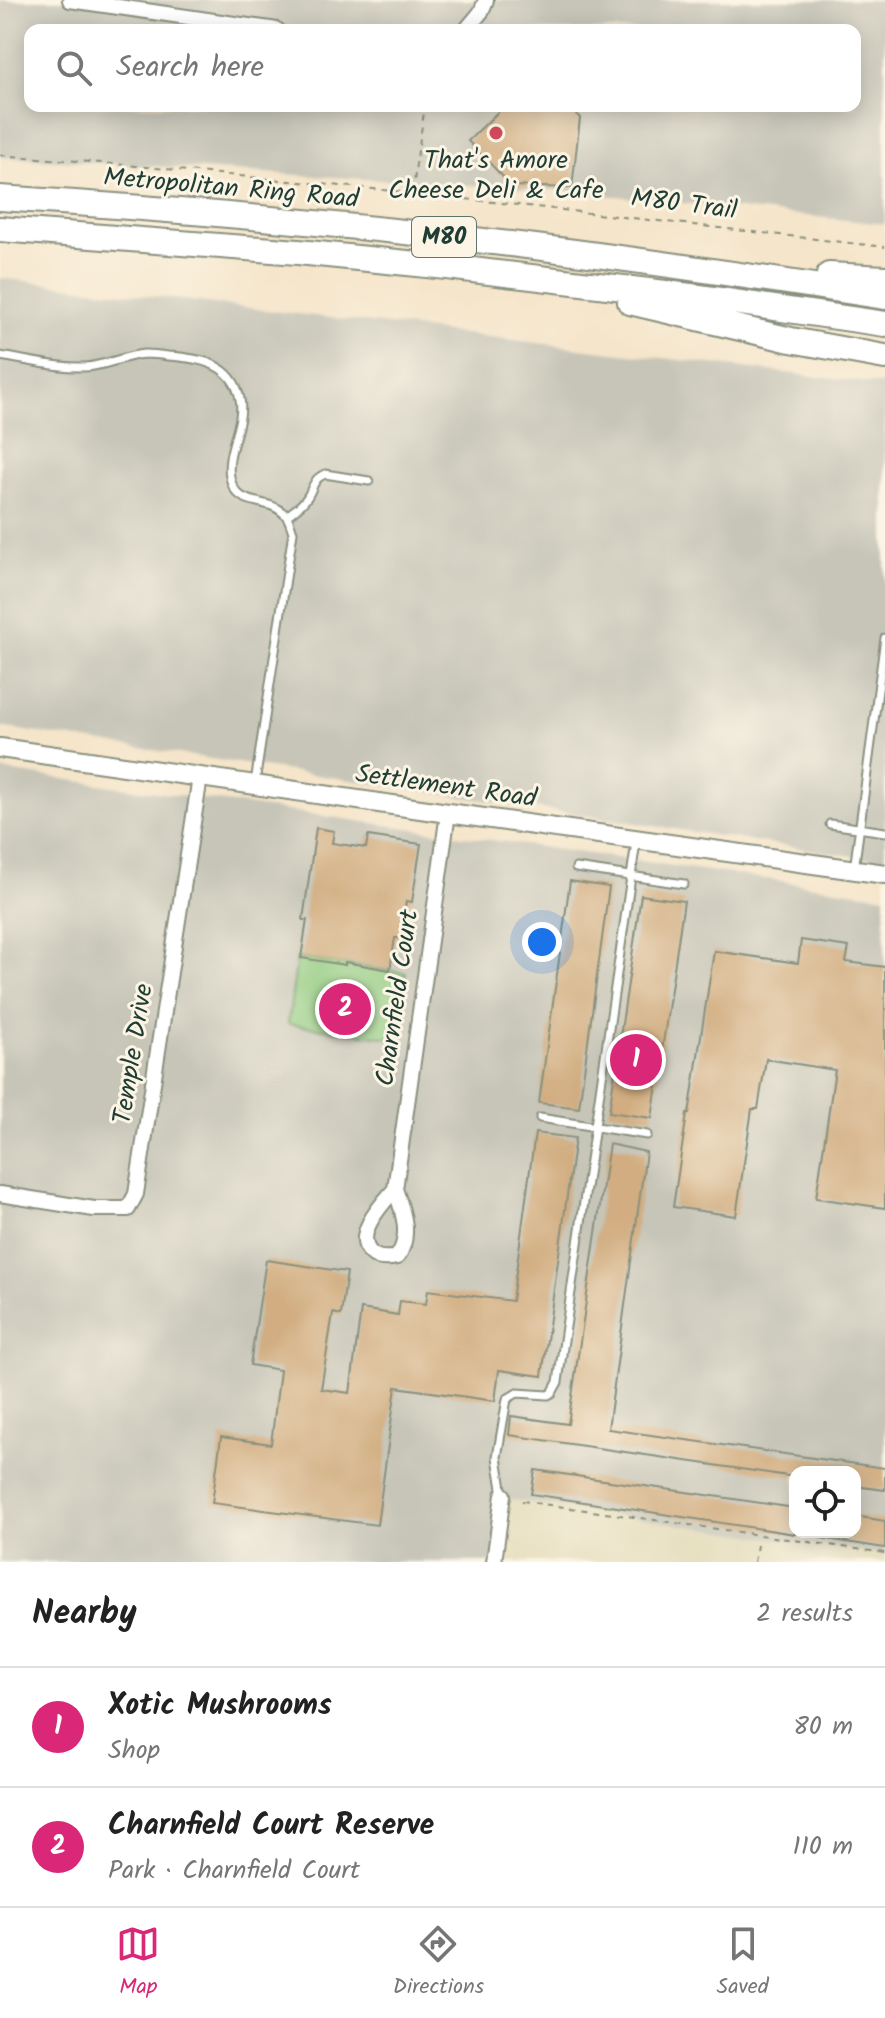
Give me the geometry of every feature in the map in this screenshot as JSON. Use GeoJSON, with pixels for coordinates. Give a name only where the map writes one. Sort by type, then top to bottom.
{"type":"FeatureCollection","features":[{"type":"Feature","properties":{"kind":"highway","name":"Metropolitan Ring Road"},"geometry":{"type":"LineString","coordinates":[[0,198],[315,223],[518,245],[885,297]]}},
{"type":"Feature","properties":{"kind":"highway","name":"M80"},"geometry":{"type":"LineString","coordinates":[[0,229],[298,252],[699,297],[885,324]]}},
{"type":"Feature","properties":{"kind":"highway"},"geometry":{"type":"LineString","coordinates":[[695,268],[885,278]]}},
{"type":"Feature","properties":{"kind":"highway"},"geometry":{"type":"LineString","coordinates":[[564,282],[635,303],[791,340],[885,357]]}},
{"type":"Feature","properties":{"kind":"main road","name":"Settlement Road"},"geometry":{"type":"LineString","coordinates":[[0,748],[885,874]]}},
{"type":"Feature","properties":{"kind":"street"},"geometry":{"type":"LineString","coordinates":[[70,0],[236,24]]}},
{"type":"Feature","properties":{"kind":"street"},"geometry":{"type":"LineString","coordinates":[[471,24],[486,0]]}},
{"type":"Feature","properties":{"kind":"street","name":"Temple Drive"},"geometry":{"type":"LineString","coordinates":[[0,1194],[94,1209],[128,1209],[136,1194],[200,777]]}},
{"type":"Feature","properties":{"kind":"street","name":"Charnfield Court"},"geometry":{"type":"LineString","coordinates":[[395,1189],[448,813]]}},
{"type":"Feature","properties":{"kind":"street"},"geometry":{"type":"LineString","coordinates":[[494,1562],[503,1495]]}},
{"type":"Feature","properties":{"kind":"lane"},"geometry":{"type":"LineString","coordinates":[[0,356],[86,367],[143,354],[198,359],[218,366],[229,375],[241,404],[230,477],[238,494],[245,499],[277,508],[287,516],[293,532],[254,785]]}},
{"type":"Feature","properties":{"kind":"lane"},"geometry":{"type":"LineString","coordinates":[[287,516],[307,498],[318,477],[325,474],[369,481]]}},
{"type":"Feature","properties":{"kind":"lane"},"geometry":{"type":"LineString","coordinates":[[854,870],[885,638]]}},
{"type":"Feature","properties":{"kind":"lane"},"geometry":{"type":"LineString","coordinates":[[830,824],[885,832]]}},
{"type":"Feature","properties":{"kind":"lane"},"geometry":{"type":"LineString","coordinates":[[503,1495],[497,1457],[507,1399],[517,1393],[548,1395],[558,1382],[636,840]]}},
{"type":"Feature","properties":{"kind":"lane"},"geometry":{"type":"LineString","coordinates":[[576,868],[684,884]]}},
{"type":"Feature","properties":{"kind":"lane"},"geometry":{"type":"LineString","coordinates":[[540,1118],[647,1135]]}},
{"type":"Feature","properties":{"kind":"path"},"geometry":{"type":"LineString","coordinates":[[414,193],[424,112]]}},
{"type":"Feature","properties":{"kind":"path","name":"M80 Trail"},"geometry":{"type":"LineString","coordinates":[[0,155],[414,193],[885,247]]}},
{"type":"Feature","properties":{"kind":"path"},"geometry":{"type":"LineString","coordinates":[[522,1501],[885,1553]]}},
{"type":"Feature","properties":{"kind":"path"},"geometry":{"type":"LineString","coordinates":[[754,1562],[757,1545]]}},
{"type":"Feature","properties":{"kind":"shaded area"},"geometry":{"type":"Polygon","coordinates":[[[0,0],[885,0],[885,224],[567,191],[0,157],[0,0]]]}},
{"type":"Feature","properties":{"kind":"shaded area"},"geometry":{"type":"Polygon","coordinates":[[[0,278],[885,385],[885,861],[0,727],[0,278]]]}},
{"type":"Feature","properties":{"kind":"shaded area"},"geometry":{"type":"Polygon","coordinates":[[[0,770],[885,896],[885,1555],[505,1499],[494,1562],[0,1562],[0,770]]]}},
{"type":"Feature","properties":{"kind":"shaded area"},"geometry":{"type":"Polygon","coordinates":[[[504,1499],[885,1555],[885,1562],[494,1562],[504,1499]]]}},
{"type":"Feature","properties":{"kind":"green space"},"geometry":{"type":"Polygon","coordinates":[[[297,958],[406,973],[397,1039],[288,1024],[297,958]]]}},
{"type":"Feature","properties":{"kind":"building"},"geometry":{"type":"Polygon","coordinates":[[[498,112],[574,112],[580,118],[572,188],[512,186],[468,141],[498,112]]]}},
{"type":"Feature","properties":{"kind":"building"},"geometry":{"type":"Polygon","coordinates":[[[316,828],[334,831],[332,843],[366,848],[368,836],[421,844],[412,902],[406,901],[401,938],[395,938],[390,970],[301,958],[316,828]]]}},
{"type":"Feature","properties":{"kind":"building"},"geometry":{"type":"Polygon","coordinates":[[[570,881],[609,887],[579,1108],[539,1103],[570,881]]]}},
{"type":"Feature","properties":{"kind":"building"},"geometry":{"type":"Polygon","coordinates":[[[641,895],[684,901],[652,1118],[609,1112],[641,895]]]}},
{"type":"Feature","properties":{"kind":"building"},"geometry":{"type":"Polygon","coordinates":[[[801,940],[849,947],[846,962],[885,967],[885,1208],[816,1198],[835,1070],[766,1059],[758,1109],[752,1109],[736,1216],[673,1207],[714,951],[798,963],[801,940]]]}},
{"type":"Feature","properties":{"kind":"building"},"geometry":{"type":"Polygon","coordinates":[[[535,1133],[575,1138],[542,1376],[499,1370],[495,1401],[396,1387],[377,1525],[212,1503],[221,1437],[271,1444],[280,1370],[250,1365],[266,1260],[347,1272],[341,1315],[333,1313],[321,1389],[350,1393],[361,1309],[398,1315],[400,1301],[426,1304],[428,1290],[512,1301],[535,1133]]]}},
{"type":"Feature","properties":{"kind":"building"},"geometry":{"type":"Polygon","coordinates":[[[609,1144],[646,1152],[608,1429],[885,1468],[885,1490],[861,1487],[861,1466],[789,1466],[789,1476],[509,1435],[511,1416],[568,1424],[609,1144]]]}},
{"type":"Feature","properties":{"kind":"building"},"geometry":{"type":"Polygon","coordinates":[[[535,1470],[789,1507],[789,1533],[531,1494],[535,1470]]]}},
{"type":"Feature","properties":{"kind":"building"},"geometry":{"type":"Polygon","coordinates":[[[861,1517],[885,1521],[885,1548],[820,1538],[861,1538],[861,1517]]]}},
{"type":"Feature","properties":{"kind":"place","name":"That's Amore Cheese Deli & Cafe"},"geometry":{"type":"Point","coordinates":[496,133]}},
{"type":"Feature","properties":{"kind":"place","name":"Charnfield Court Reserve"},"geometry":{"type":"Point","coordinates":[345,1009]}},
{"type":"Feature","properties":{"kind":"place","name":"Xotic Mushrooms"},"geometry":{"type":"Point","coordinates":[636,1060]}}]}
